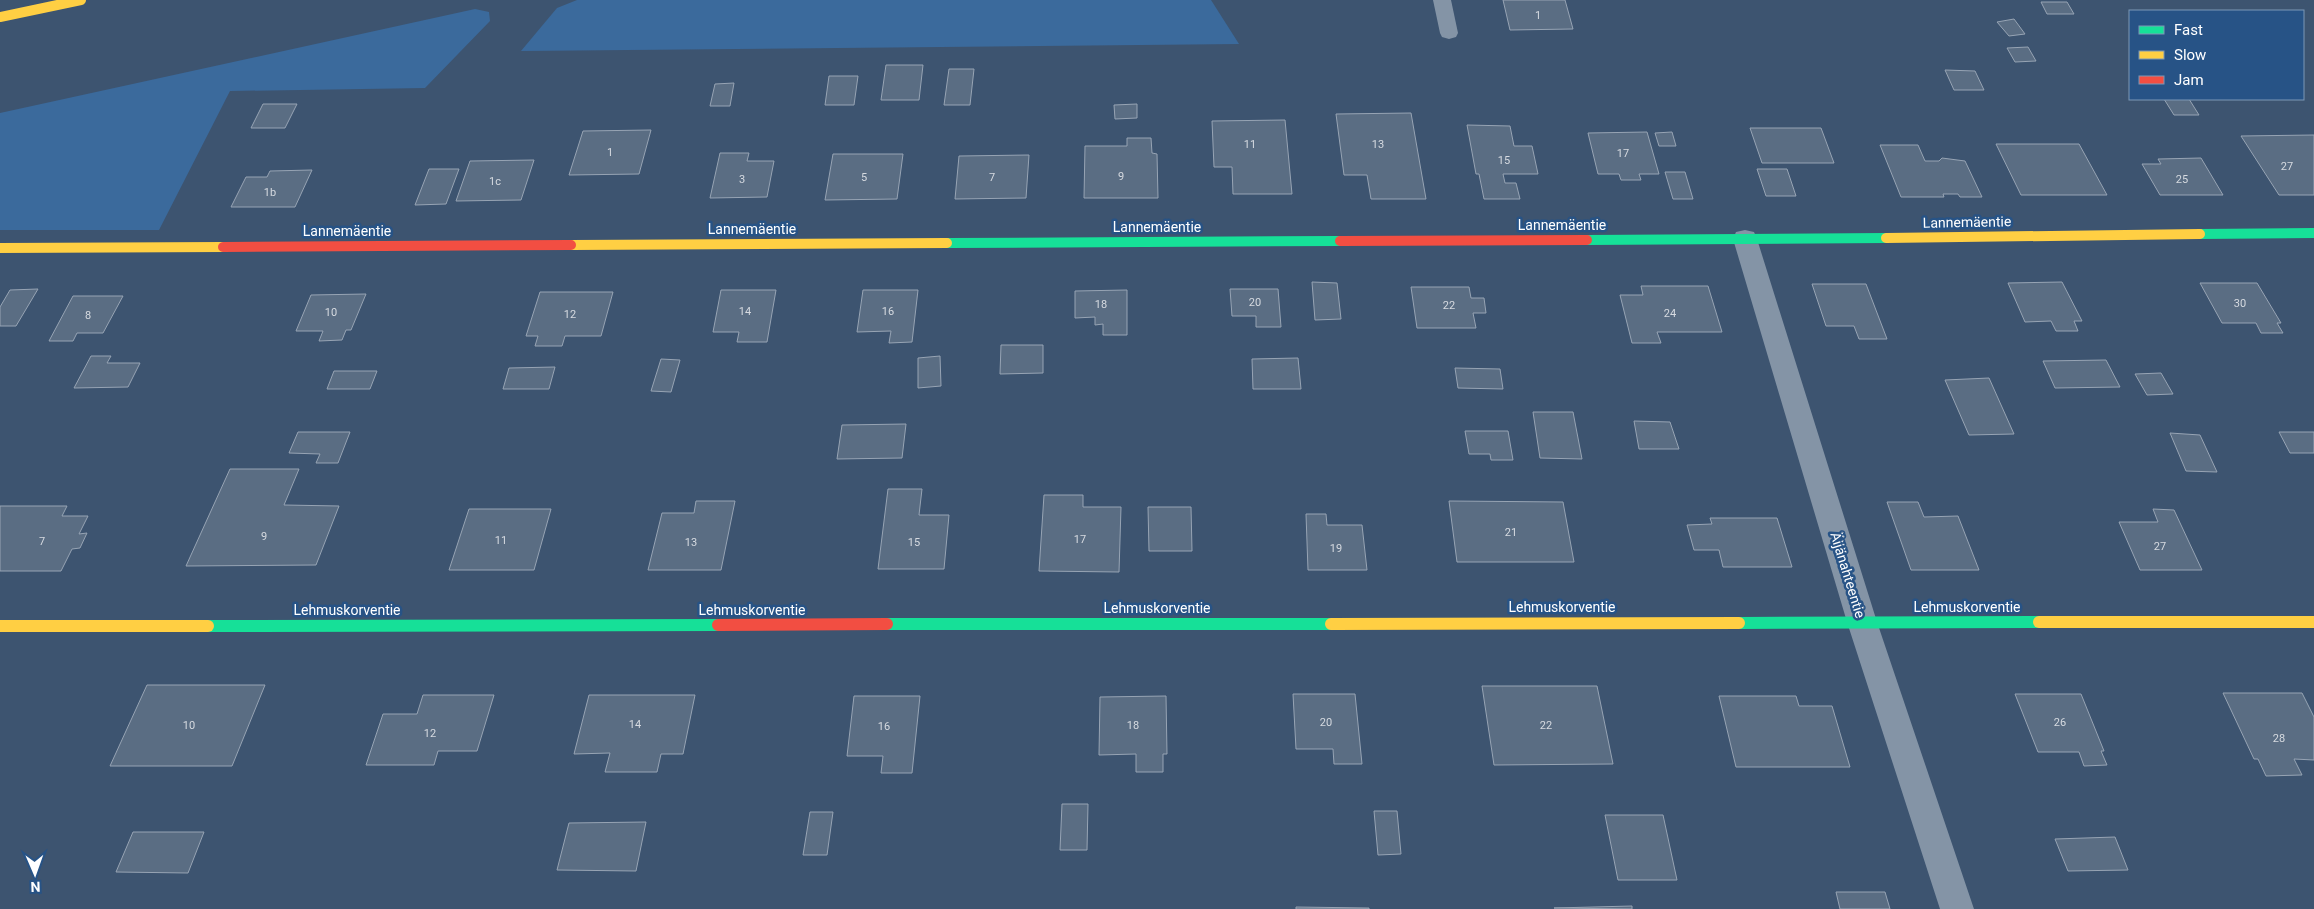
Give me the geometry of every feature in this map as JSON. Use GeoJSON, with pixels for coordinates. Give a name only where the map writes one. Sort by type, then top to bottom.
{"type":"FeatureCollection","features":[{"type":"Feature","properties":{"kind":"street"},"geometry":{"type":"LineString","coordinates":[[0,16],[80,0]]}},
{"type":"Feature","properties":{"kind":"street","name":"Lannemäentie"},"geometry":{"type":"LineString","coordinates":[[0,248],[1745,239],[2314,234]]}},
{"type":"Feature","properties":{"kind":"street","name":"Äijänahteentie"},"geometry":{"type":"LineString","coordinates":[[1745,239],[1862,622],[1957,909]]}},
{"type":"Feature","properties":{"kind":"street","name":"Lehmuskorventie"},"geometry":{"type":"LineString","coordinates":[[0,626],[2314,622]]}},
{"type":"Feature","properties":{"kind":"lane"},"geometry":{"type":"LineString","coordinates":[[1442,0],[1449,33]]}},
{"type":"Feature","properties":{"kind":"shaded area"},"geometry":{"type":"Polygon","coordinates":[[[577,0],[1211,0],[1239,44],[521,51],[557,8],[577,0]]]}},
{"type":"Feature","properties":{"kind":"shaded area"},"geometry":{"type":"Polygon","coordinates":[[[475,9],[489,12],[490,21],[425,88],[230,91],[159,230],[0,230],[0,113],[475,9]]]}},
{"type":"Feature","properties":{"kind":"building"},"geometry":{"type":"Polygon","coordinates":[[[1503,0],[1565,0],[1573,29],[1510,30],[1503,0]]]}},
{"type":"Feature","properties":{"kind":"building"},"geometry":{"type":"Polygon","coordinates":[[[2041,2],[2067,2],[2074,14],[2047,14],[2041,2]]]}},
{"type":"Feature","properties":{"kind":"building"},"geometry":{"type":"Polygon","coordinates":[[[2014,19],[2025,34],[2009,36],[1997,22],[2014,19]]]}},
{"type":"Feature","properties":{"kind":"building"},"geometry":{"type":"Polygon","coordinates":[[[2028,47],[2036,61],[2015,62],[2007,48],[2028,47]]]}},
{"type":"Feature","properties":{"kind":"building"},"geometry":{"type":"Polygon","coordinates":[[[886,65],[923,65],[919,100],[881,100],[886,65]]]}},
{"type":"Feature","properties":{"kind":"building"},"geometry":{"type":"Polygon","coordinates":[[[949,69],[974,69],[970,105],[944,105],[949,69]]]}},
{"type":"Feature","properties":{"kind":"building"},"geometry":{"type":"Polygon","coordinates":[[[1945,70],[1975,71],[1984,90],[1954,90],[1945,70]]]}},
{"type":"Feature","properties":{"kind":"building"},"geometry":{"type":"Polygon","coordinates":[[[829,76],[858,76],[854,105],[825,105],[829,76]]]}},
{"type":"Feature","properties":{"kind":"building"},"geometry":{"type":"Polygon","coordinates":[[[734,83],[730,106],[710,106],[715,84],[734,83]]]}},
{"type":"Feature","properties":{"kind":"building"},"geometry":{"type":"Polygon","coordinates":[[[2165,100],[2190,100],[2199,115],[2174,115],[2165,100]]]}},
{"type":"Feature","properties":{"kind":"building"},"geometry":{"type":"Polygon","coordinates":[[[263,104],[297,104],[285,128],[251,128],[263,104]]]}},
{"type":"Feature","properties":{"kind":"building"},"geometry":{"type":"Polygon","coordinates":[[[1137,104],[1137,118],[1115,119],[1114,105],[1137,104]]]}},
{"type":"Feature","properties":{"kind":"building"},"geometry":{"type":"Polygon","coordinates":[[[1411,113],[1426,199],[1371,199],[1367,175],[1344,175],[1336,114],[1411,113]]]}},
{"type":"Feature","properties":{"kind":"building"},"geometry":{"type":"Polygon","coordinates":[[[1285,120],[1292,194],[1233,194],[1232,167],[1214,167],[1212,121],[1285,120]]]}},
{"type":"Feature","properties":{"kind":"building"},"geometry":{"type":"Polygon","coordinates":[[[1467,125],[1510,126],[1514,146],[1532,146],[1538,174],[1503,174],[1505,183],[1516,183],[1520,199],[1484,199],[1479,174],[1476,174],[1467,125]]]}},
{"type":"Feature","properties":{"kind":"building"},"geometry":{"type":"Polygon","coordinates":[[[1750,128],[1821,128],[1834,163],[1762,163],[1750,128]]]}},
{"type":"Feature","properties":{"kind":"building"},"geometry":{"type":"Polygon","coordinates":[[[651,130],[639,174],[569,175],[583,131],[651,130]]]}},
{"type":"Feature","properties":{"kind":"building"},"geometry":{"type":"Polygon","coordinates":[[[1647,132],[1659,174],[1639,174],[1641,180],[1621,180],[1619,174],[1598,174],[1588,133],[1647,132]]]}},
{"type":"Feature","properties":{"kind":"building"},"geometry":{"type":"Polygon","coordinates":[[[1672,132],[1676,146],[1659,146],[1655,133],[1672,132]]]}},
{"type":"Feature","properties":{"kind":"building"},"geometry":{"type":"Polygon","coordinates":[[[2314,135],[2314,195],[2279,195],[2241,136],[2314,135]]]}},
{"type":"Feature","properties":{"kind":"building"},"geometry":{"type":"Polygon","coordinates":[[[1127,138],[1151,138],[1152,153],[1157,154],[1158,198],[1084,198],[1085,146],[1127,146],[1127,138]]]}},
{"type":"Feature","properties":{"kind":"building"},"geometry":{"type":"Polygon","coordinates":[[[1996,144],[2079,144],[2107,195],[2021,195],[1996,144]]]}},
{"type":"Feature","properties":{"kind":"building"},"geometry":{"type":"Polygon","coordinates":[[[1880,145],[1918,145],[1925,161],[1939,161],[1942,158],[1965,161],[1982,197],[1960,197],[1958,194],[1943,194],[1944,197],[1901,197],[1880,145]]]}},
{"type":"Feature","properties":{"kind":"building"},"geometry":{"type":"Polygon","coordinates":[[[720,153],[749,153],[747,161],[774,161],[767,197],[710,198],[720,153]]]}},
{"type":"Feature","properties":{"kind":"building"},"geometry":{"type":"Polygon","coordinates":[[[833,154],[903,154],[897,199],[825,200],[833,154]]]}},
{"type":"Feature","properties":{"kind":"building"},"geometry":{"type":"Polygon","coordinates":[[[1029,155],[1026,198],[955,199],[959,156],[1029,155]]]}},
{"type":"Feature","properties":{"kind":"building"},"geometry":{"type":"Polygon","coordinates":[[[2201,158],[2223,195],[2160,195],[2142,164],[2161,164],[2158,159],[2201,158]]]}},
{"type":"Feature","properties":{"kind":"building"},"geometry":{"type":"Polygon","coordinates":[[[534,160],[521,200],[456,201],[470,161],[534,160]]]}},
{"type":"Feature","properties":{"kind":"building"},"geometry":{"type":"Polygon","coordinates":[[[429,169],[459,169],[446,204],[415,205],[429,169]]]}},
{"type":"Feature","properties":{"kind":"building"},"geometry":{"type":"Polygon","coordinates":[[[1757,169],[1787,169],[1796,196],[1766,196],[1757,169]]]}},
{"type":"Feature","properties":{"kind":"building"},"geometry":{"type":"Polygon","coordinates":[[[312,170],[295,207],[231,207],[246,177],[267,177],[270,171],[312,170]]]}},
{"type":"Feature","properties":{"kind":"building"},"geometry":{"type":"Polygon","coordinates":[[[1665,172],[1685,172],[1693,199],[1673,199],[1665,172]]]}},
{"type":"Feature","properties":{"kind":"building"},"geometry":{"type":"Polygon","coordinates":[[[1312,282],[1337,283],[1341,319],[1315,320],[1312,282]]]}},
{"type":"Feature","properties":{"kind":"building"},"geometry":{"type":"Polygon","coordinates":[[[2062,282],[2082,321],[2074,321],[2078,331],[2056,331],[2051,321],[2025,322],[2008,283],[2062,282]]]}},
{"type":"Feature","properties":{"kind":"building"},"geometry":{"type":"Polygon","coordinates":[[[2200,283],[2257,283],[2281,323],[2277,323],[2283,333],[2261,333],[2256,323],[2222,323],[2200,283]]]}},
{"type":"Feature","properties":{"kind":"building"},"geometry":{"type":"Polygon","coordinates":[[[1812,284],[1866,284],[1887,339],[1859,339],[1854,326],[1826,326],[1812,284]]]}},
{"type":"Feature","properties":{"kind":"building"},"geometry":{"type":"Polygon","coordinates":[[[1641,286],[1708,286],[1722,332],[1657,332],[1661,343],[1632,343],[1620,295],[1643,295],[1641,286]]]}},
{"type":"Feature","properties":{"kind":"building"},"geometry":{"type":"Polygon","coordinates":[[[1411,287],[1469,287],[1471,298],[1484,298],[1486,313],[1473,313],[1476,328],[1417,328],[1411,287]]]}},
{"type":"Feature","properties":{"kind":"building"},"geometry":{"type":"Polygon","coordinates":[[[38,289],[16,326],[0,326],[0,307],[10,290],[38,289]]]}},
{"type":"Feature","properties":{"kind":"building"},"geometry":{"type":"Polygon","coordinates":[[[1230,289],[1278,289],[1281,327],[1256,327],[1256,316],[1232,316],[1230,289]]]}},
{"type":"Feature","properties":{"kind":"building"},"geometry":{"type":"Polygon","coordinates":[[[721,290],[776,290],[767,342],[737,342],[739,332],[713,332],[721,290]]]}},
{"type":"Feature","properties":{"kind":"building"},"geometry":{"type":"Polygon","coordinates":[[[863,290],[918,290],[912,342],[889,343],[891,331],[857,332],[863,290]]]}},
{"type":"Feature","properties":{"kind":"building"},"geometry":{"type":"Polygon","coordinates":[[[1127,290],[1127,335],[1103,335],[1103,324],[1095,325],[1095,317],[1075,318],[1075,291],[1127,290]]]}},
{"type":"Feature","properties":{"kind":"building"},"geometry":{"type":"Polygon","coordinates":[[[540,292],[613,292],[601,336],[565,336],[562,346],[535,346],[538,336],[526,336],[540,292]]]}},
{"type":"Feature","properties":{"kind":"building"},"geometry":{"type":"Polygon","coordinates":[[[366,294],[351,330],[346,330],[342,340],[319,341],[323,331],[296,331],[311,295],[366,294]]]}},
{"type":"Feature","properties":{"kind":"building"},"geometry":{"type":"Polygon","coordinates":[[[73,296],[123,296],[103,333],[77,333],[73,341],[49,341],[73,296]]]}},
{"type":"Feature","properties":{"kind":"building"},"geometry":{"type":"Polygon","coordinates":[[[1001,345],[1043,345],[1043,373],[1000,374],[1001,345]]]}},
{"type":"Feature","properties":{"kind":"building"},"geometry":{"type":"Polygon","coordinates":[[[91,356],[111,356],[107,363],[140,363],[128,387],[74,388],[91,356]]]}},
{"type":"Feature","properties":{"kind":"building"},"geometry":{"type":"Polygon","coordinates":[[[940,356],[941,386],[918,388],[918,358],[940,356]]]}},
{"type":"Feature","properties":{"kind":"building"},"geometry":{"type":"Polygon","coordinates":[[[1298,358],[1301,389],[1253,389],[1252,359],[1298,358]]]}},
{"type":"Feature","properties":{"kind":"building"},"geometry":{"type":"Polygon","coordinates":[[[661,359],[680,360],[671,392],[651,391],[661,359]]]}},
{"type":"Feature","properties":{"kind":"building"},"geometry":{"type":"Polygon","coordinates":[[[2106,360],[2120,387],[2055,388],[2043,361],[2106,360]]]}},
{"type":"Feature","properties":{"kind":"building"},"geometry":{"type":"Polygon","coordinates":[[[555,367],[549,389],[503,389],[509,368],[555,367]]]}},
{"type":"Feature","properties":{"kind":"building"},"geometry":{"type":"Polygon","coordinates":[[[1455,368],[1500,369],[1503,389],[1458,388],[1455,368]]]}},
{"type":"Feature","properties":{"kind":"building"},"geometry":{"type":"Polygon","coordinates":[[[334,371],[377,371],[370,389],[327,389],[334,371]]]}},
{"type":"Feature","properties":{"kind":"building"},"geometry":{"type":"Polygon","coordinates":[[[2161,373],[2173,394],[2147,395],[2135,374],[2161,373]]]}},
{"type":"Feature","properties":{"kind":"building"},"geometry":{"type":"Polygon","coordinates":[[[1989,378],[2014,434],[1969,435],[1945,380],[1989,378]]]}},
{"type":"Feature","properties":{"kind":"building"},"geometry":{"type":"Polygon","coordinates":[[[1533,412],[1573,412],[1582,459],[1540,458],[1533,412]]]}},
{"type":"Feature","properties":{"kind":"building"},"geometry":{"type":"Polygon","coordinates":[[[1634,421],[1670,422],[1679,449],[1639,449],[1634,421]]]}},
{"type":"Feature","properties":{"kind":"building"},"geometry":{"type":"Polygon","coordinates":[[[906,424],[902,458],[837,459],[842,425],[906,424]]]}},
{"type":"Feature","properties":{"kind":"building"},"geometry":{"type":"Polygon","coordinates":[[[1465,431],[1508,431],[1513,460],[1491,460],[1490,454],[1469,454],[1465,431]]]}},
{"type":"Feature","properties":{"kind":"building"},"geometry":{"type":"Polygon","coordinates":[[[298,432],[350,432],[338,463],[316,463],[320,454],[289,453],[298,432]]]}},
{"type":"Feature","properties":{"kind":"building"},"geometry":{"type":"Polygon","coordinates":[[[2279,432],[2314,432],[2314,453],[2290,453],[2279,432]]]}},
{"type":"Feature","properties":{"kind":"building"},"geometry":{"type":"Polygon","coordinates":[[[2170,433],[2200,435],[2217,472],[2186,471],[2170,433]]]}},
{"type":"Feature","properties":{"kind":"building"},"geometry":{"type":"Polygon","coordinates":[[[230,469],[299,469],[284,505],[339,506],[316,565],[186,566],[230,469]]]}},
{"type":"Feature","properties":{"kind":"building"},"geometry":{"type":"Polygon","coordinates":[[[888,489],[922,489],[919,515],[949,515],[944,569],[878,569],[888,489]]]}},
{"type":"Feature","properties":{"kind":"building"},"geometry":{"type":"Polygon","coordinates":[[[1044,495],[1083,495],[1083,507],[1121,507],[1119,572],[1039,571],[1044,495]]]}},
{"type":"Feature","properties":{"kind":"building"},"geometry":{"type":"Polygon","coordinates":[[[696,501],[735,501],[721,570],[648,570],[662,513],[694,513],[696,501]]]}},
{"type":"Feature","properties":{"kind":"building"},"geometry":{"type":"Polygon","coordinates":[[[1449,501],[1563,502],[1574,562],[1457,562],[1449,501]]]}},
{"type":"Feature","properties":{"kind":"building"},"geometry":{"type":"Polygon","coordinates":[[[1887,502],[1918,502],[1924,517],[1958,516],[1979,570],[1911,570],[1887,502]]]}},
{"type":"Feature","properties":{"kind":"building"},"geometry":{"type":"Polygon","coordinates":[[[0,506],[67,506],[62,516],[88,516],[79,534],[87,533],[80,548],[72,549],[61,571],[0,571],[0,506]]]}},
{"type":"Feature","properties":{"kind":"building"},"geometry":{"type":"Polygon","coordinates":[[[1148,507],[1191,507],[1192,551],[1149,551],[1148,507]]]}},
{"type":"Feature","properties":{"kind":"building"},"geometry":{"type":"Polygon","coordinates":[[[469,509],[551,509],[534,570],[449,570],[469,509]]]}},
{"type":"Feature","properties":{"kind":"building"},"geometry":{"type":"Polygon","coordinates":[[[2153,509],[2174,510],[2202,570],[2140,570],[2119,522],[2158,522],[2153,509]]]}},
{"type":"Feature","properties":{"kind":"building"},"geometry":{"type":"Polygon","coordinates":[[[1306,514],[1326,514],[1327,525],[1362,525],[1367,570],[1308,570],[1306,514]]]}},
{"type":"Feature","properties":{"kind":"building"},"geometry":{"type":"Polygon","coordinates":[[[1710,518],[1777,518],[1792,567],[1723,567],[1719,550],[1694,550],[1687,525],[1712,524],[1710,518]]]}},
{"type":"Feature","properties":{"kind":"building"},"geometry":{"type":"Polygon","coordinates":[[[147,685],[265,685],[232,766],[110,766],[147,685]]]}},
{"type":"Feature","properties":{"kind":"building"},"geometry":{"type":"Polygon","coordinates":[[[1482,686],[1597,686],[1613,764],[1494,765],[1482,686]]]}},
{"type":"Feature","properties":{"kind":"building"},"geometry":{"type":"Polygon","coordinates":[[[2223,693],[2302,693],[2314,717],[2314,760],[2294,759],[2302,775],[2266,776],[2258,759],[2254,759],[2223,693]]]}},
{"type":"Feature","properties":{"kind":"building"},"geometry":{"type":"Polygon","coordinates":[[[1293,694],[1355,694],[1362,764],[1334,764],[1333,749],[1296,749],[1293,694]]]}},
{"type":"Feature","properties":{"kind":"building"},"geometry":{"type":"Polygon","coordinates":[[[2015,694],[2081,694],[2104,751],[2101,751],[2107,765],[2084,766],[2079,752],[2038,752],[2015,694]]]}},
{"type":"Feature","properties":{"kind":"building"},"geometry":{"type":"Polygon","coordinates":[[[423,695],[494,695],[477,751],[438,751],[434,765],[366,765],[383,714],[417,714],[423,695]]]}},
{"type":"Feature","properties":{"kind":"building"},"geometry":{"type":"Polygon","coordinates":[[[589,695],[695,695],[683,754],[661,754],[657,772],[605,772],[610,753],[574,754],[589,695]]]}},
{"type":"Feature","properties":{"kind":"building"},"geometry":{"type":"Polygon","coordinates":[[[854,696],[920,696],[912,773],[881,773],[883,756],[847,756],[854,696]]]}},
{"type":"Feature","properties":{"kind":"building"},"geometry":{"type":"Polygon","coordinates":[[[1166,696],[1167,754],[1163,754],[1163,772],[1136,772],[1136,754],[1099,755],[1100,697],[1166,696]]]}},
{"type":"Feature","properties":{"kind":"building"},"geometry":{"type":"Polygon","coordinates":[[[1719,696],[1796,696],[1799,706],[1832,706],[1850,767],[1736,767],[1719,696]]]}},
{"type":"Feature","properties":{"kind":"building"},"geometry":{"type":"Polygon","coordinates":[[[1062,804],[1088,804],[1087,850],[1060,850],[1062,804]]]}},
{"type":"Feature","properties":{"kind":"building"},"geometry":{"type":"Polygon","coordinates":[[[1374,811],[1397,811],[1401,854],[1378,855],[1374,811]]]}},
{"type":"Feature","properties":{"kind":"building"},"geometry":{"type":"Polygon","coordinates":[[[810,812],[833,812],[827,855],[803,855],[810,812]]]}},
{"type":"Feature","properties":{"kind":"building"},"geometry":{"type":"Polygon","coordinates":[[[1605,815],[1663,815],[1677,880],[1618,880],[1605,815]]]}},
{"type":"Feature","properties":{"kind":"building"},"geometry":{"type":"Polygon","coordinates":[[[646,822],[636,871],[557,870],[569,823],[646,822]]]}},
{"type":"Feature","properties":{"kind":"building"},"geometry":{"type":"Polygon","coordinates":[[[133,832],[204,832],[188,873],[116,872],[133,832]]]}},
{"type":"Feature","properties":{"kind":"building"},"geometry":{"type":"Polygon","coordinates":[[[2115,837],[2128,870],[2068,871],[2055,839],[2115,837]]]}},
{"type":"Feature","properties":{"kind":"building"},"geometry":{"type":"Polygon","coordinates":[[[1836,892],[1885,892],[1890,909],[1840,909],[1836,892]]]}},
{"type":"Feature","properties":{"kind":"building"},"geometry":{"type":"Polygon","coordinates":[[[1632,906],[1632,909],[1554,908],[1632,906]]]}},
{"type":"Feature","properties":{"kind":"building"},"geometry":{"type":"Polygon","coordinates":[[[1296,907],[1369,908],[1369,909],[1296,909],[1296,907]]]}},
{"type":"Feature","properties":{"kind":"traffic: fast"},"geometry":{"type":"LineString","coordinates":[[2200,234],[2314,233]]}},
{"type":"Feature","properties":{"kind":"traffic: fast"},"geometry":{"type":"LineString","coordinates":[[1587,240],[1886,238]]}},
{"type":"Feature","properties":{"kind":"traffic: fast"},"geometry":{"type":"LineString","coordinates":[[947,243],[1340,241]]}},
{"type":"Feature","properties":{"kind":"traffic: fast"},"geometry":{"type":"LineString","coordinates":[[1739,623],[2039,622]]}},
{"type":"Feature","properties":{"kind":"traffic: fast"},"geometry":{"type":"LineString","coordinates":[[887,624],[1331,624]]}},
{"type":"Feature","properties":{"kind":"traffic: fast"},"geometry":{"type":"LineString","coordinates":[[208,626],[718,625]]}},
{"type":"Feature","properties":{"kind":"traffic: slow"},"geometry":{"type":"LineString","coordinates":[[0,17],[81,0]]}},
{"type":"Feature","properties":{"kind":"traffic: slow"},"geometry":{"type":"LineString","coordinates":[[1886,238],[2200,234]]}},
{"type":"Feature","properties":{"kind":"traffic: slow"},"geometry":{"type":"LineString","coordinates":[[571,245],[947,243]]}},
{"type":"Feature","properties":{"kind":"traffic: slow"},"geometry":{"type":"LineString","coordinates":[[0,248],[223,247]]}},
{"type":"Feature","properties":{"kind":"traffic: slow"},"geometry":{"type":"LineString","coordinates":[[2039,622],[2314,622]]}},
{"type":"Feature","properties":{"kind":"traffic: slow"},"geometry":{"type":"LineString","coordinates":[[1331,624],[1739,623]]}},
{"type":"Feature","properties":{"kind":"traffic: slow"},"geometry":{"type":"LineString","coordinates":[[0,626],[208,626]]}},
{"type":"Feature","properties":{"kind":"traffic: jam"},"geometry":{"type":"LineString","coordinates":[[1340,241],[1587,240]]}},
{"type":"Feature","properties":{"kind":"traffic: jam"},"geometry":{"type":"LineString","coordinates":[[223,247],[571,245]]}},
{"type":"Feature","properties":{"kind":"traffic: jam"},"geometry":{"type":"LineString","coordinates":[[718,625],[887,624]]}}]}
